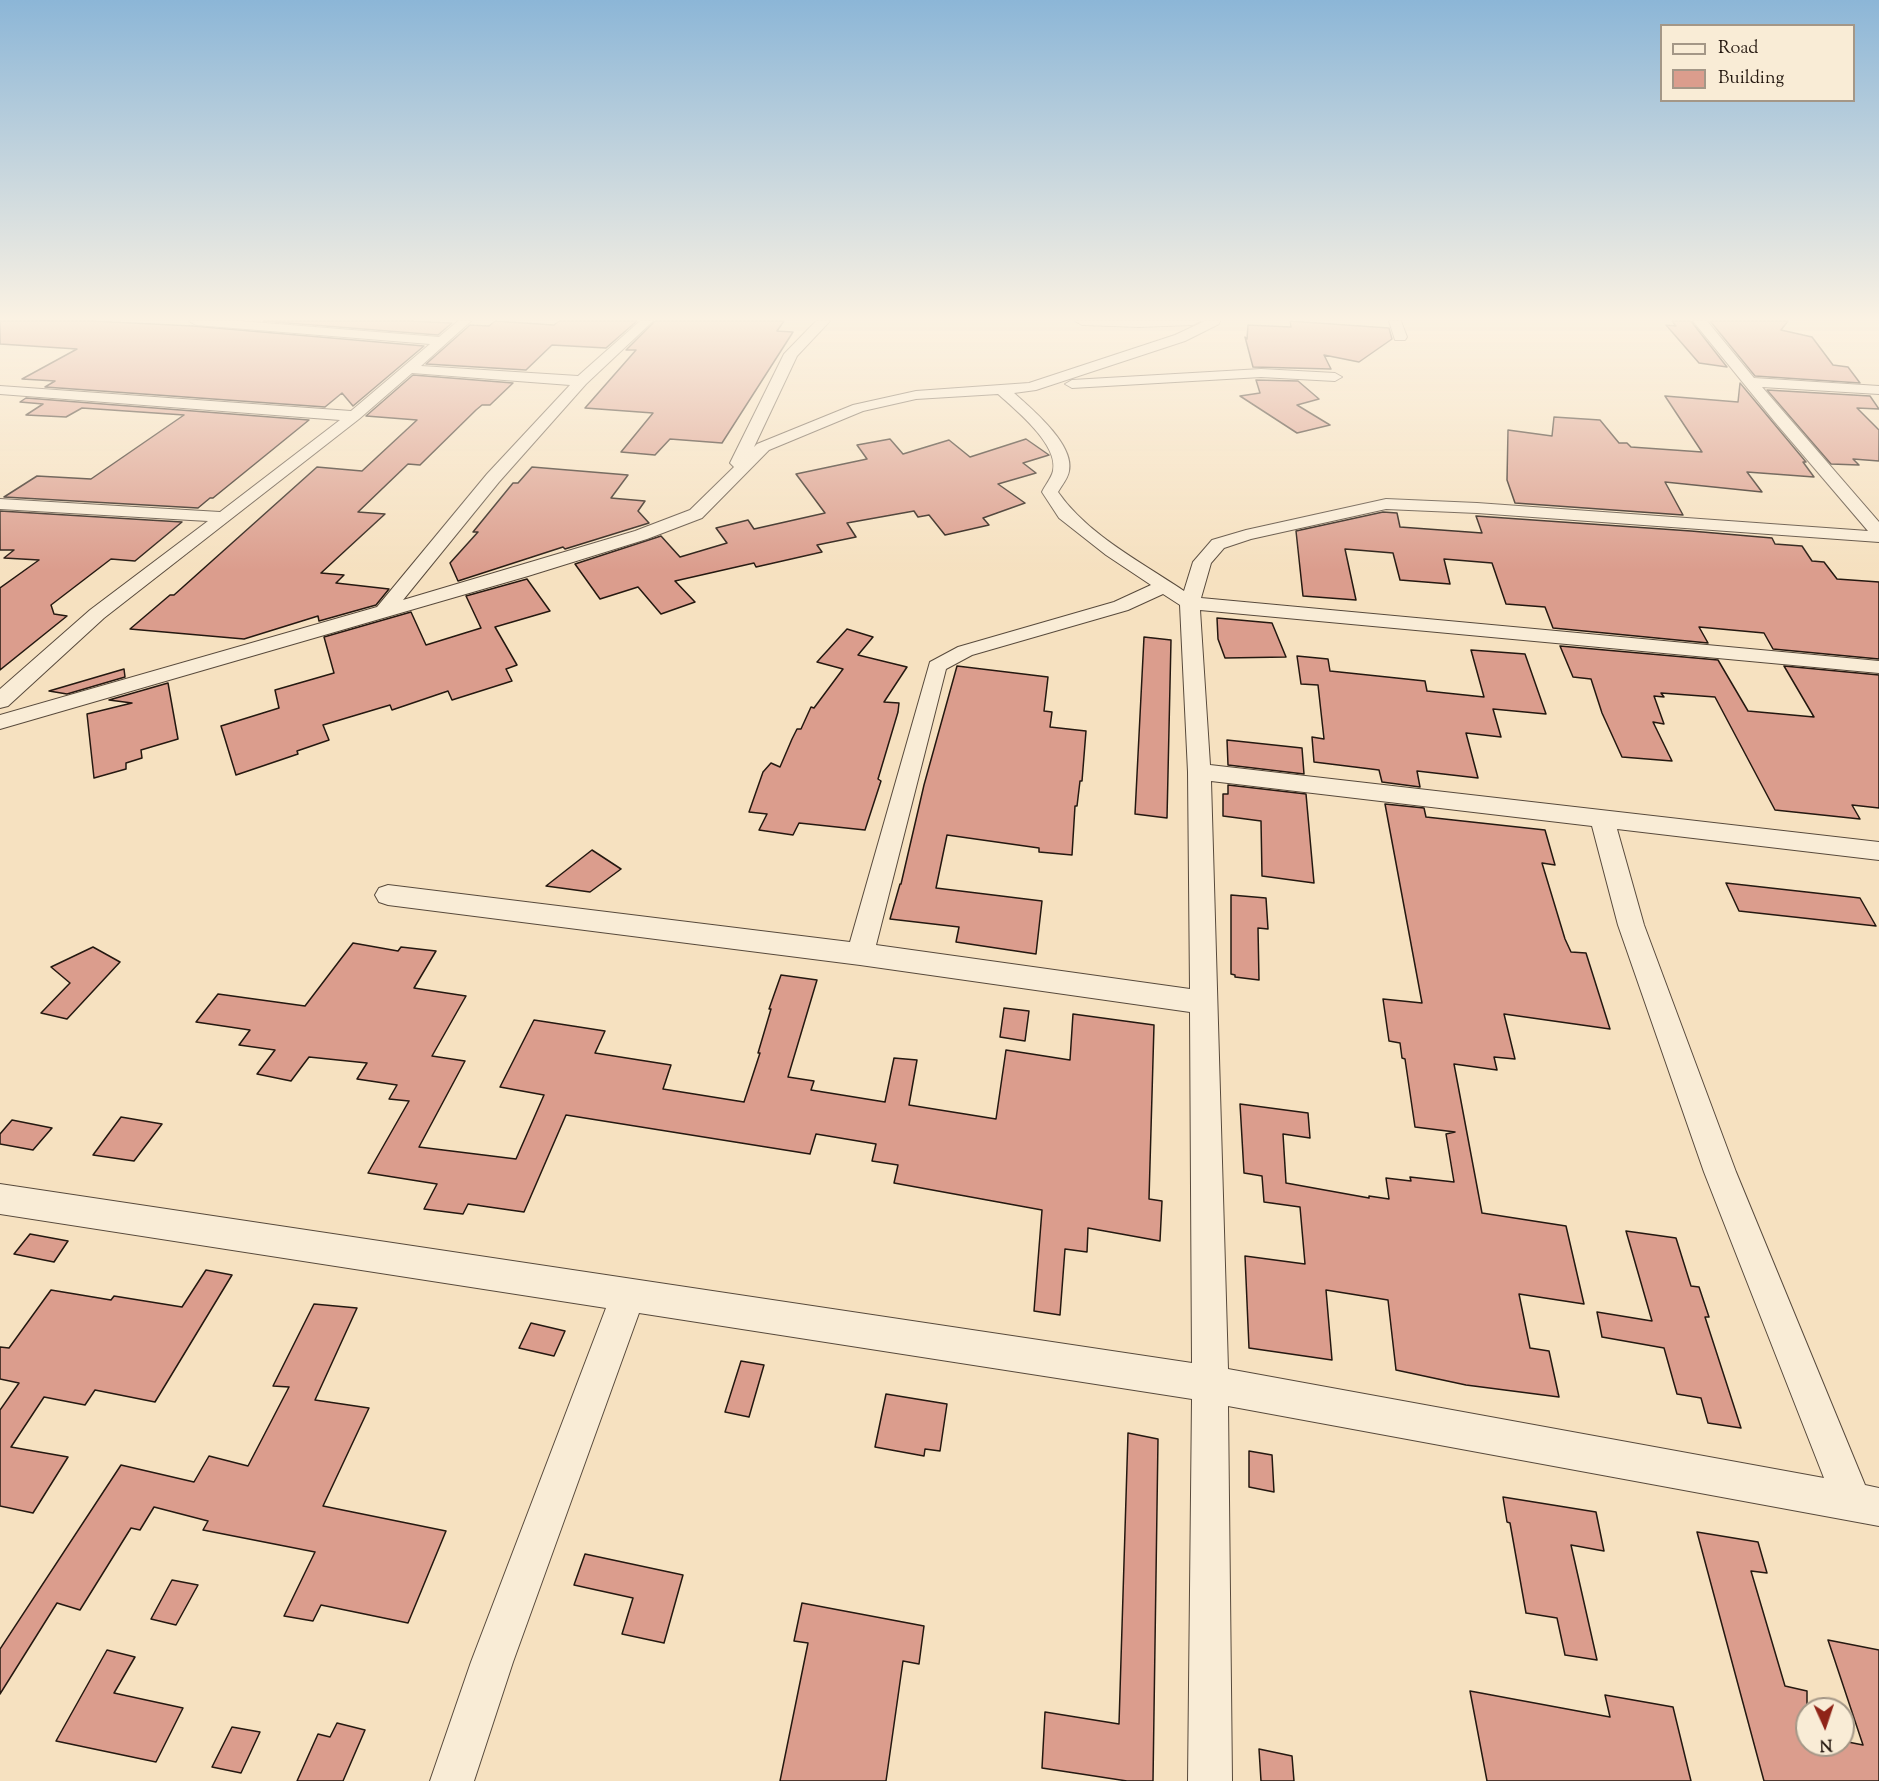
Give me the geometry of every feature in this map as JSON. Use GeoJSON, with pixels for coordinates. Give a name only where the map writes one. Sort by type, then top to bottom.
{"type":"FeatureCollection","features":[{"type":"Feature","properties":{"kind":"street"},"geometry":{"type":"LineString","coordinates":[[192,404],[354,416]]}},
{"type":"Feature","properties":{"kind":"street"},"geometry":{"type":"LineString","coordinates":[[0,701],[127,589],[160,567],[368,404]]}},
{"type":"Feature","properties":{"kind":"street"},"geometry":{"type":"LineString","coordinates":[[383,612],[494,478],[560,404]]}},
{"type":"Feature","properties":{"kind":"street"},"geometry":{"type":"LineString","coordinates":[[728,485],[767,404]]}},
{"type":"Feature","properties":{"kind":"street"},"geometry":{"type":"LineString","coordinates":[[0,722],[641,535],[696,514],[728,485],[763,447],[858,408],[875,404]]}},
{"type":"Feature","properties":{"kind":"street"},"geometry":{"type":"LineString","coordinates":[[1017,404],[1042,429],[1059,452],[1062,470],[1050,492],[1065,514],[1112,551],[1190,603],[1879,667]]}},
{"type":"Feature","properties":{"kind":"street"},"geometry":{"type":"LineString","coordinates":[[1769,404],[1879,535]]}},
{"type":"Feature","properties":{"kind":"street"},"geometry":{"type":"LineString","coordinates":[[1210,1781],[1210,1384],[1199,772],[1190,603],[1202,562],[1218,544],[1246,535],[1386,504],[1489,508],[1879,535]]}},
{"type":"Feature","properties":{"kind":"street"},"geometry":{"type":"LineString","coordinates":[[4,507],[222,517]]}},
{"type":"Feature","properties":{"kind":"street"},"geometry":{"type":"LineString","coordinates":[[860,954],[937,666],[965,651],[1121,606],[1164,586]]}},
{"type":"Feature","properties":{"kind":"street"},"geometry":{"type":"LineString","coordinates":[[1199,772],[1879,851]]}},
{"type":"Feature","properties":{"kind":"street"},"geometry":{"type":"LineString","coordinates":[[1602,820],[1631,925],[1720,1172],[1866,1505]]}},
{"type":"Feature","properties":{"kind":"street"},"geometry":{"type":"LineString","coordinates":[[388,895],[860,954],[1203,1002]]}},
{"type":"Feature","properties":{"kind":"street"},"geometry":{"type":"LineString","coordinates":[[0,1200],[29,1202],[1210,1384],[1866,1505]]}},
{"type":"Feature","properties":{"kind":"street"},"geometry":{"type":"LineString","coordinates":[[452,1781],[492,1662],[629,1294]]}},
{"type":"Feature","properties":{"kind":"building"},"geometry":{"type":"Polygon","coordinates":[[[43,404],[105,404],[309,420],[198,508],[4,497],[37,476],[91,479],[184,415],[82,408],[66,417],[26,415],[43,404]]]}},
{"type":"Feature","properties":{"kind":"building"},"geometry":{"type":"Polygon","coordinates":[[[285,404],[329,404],[325,407],[285,404]]]}},
{"type":"Feature","properties":{"kind":"building"},"geometry":{"type":"Polygon","coordinates":[[[380,404],[491,404],[482,405],[476,410],[420,465],[408,464],[358,512],[385,514],[321,573],[344,575],[336,583],[389,589],[376,605],[319,621],[318,616],[244,639],[130,629],[170,595],[174,595],[317,467],[362,471],[417,420],[366,416],[380,404]]]}},
{"type":"Feature","properties":{"kind":"building"},"geometry":{"type":"Polygon","coordinates":[[[588,404],[747,404],[722,443],[670,439],[655,455],[621,452],[653,413],[585,408],[588,404]]]}},
{"type":"Feature","properties":{"kind":"building"},"geometry":{"type":"Polygon","coordinates":[[[1252,404],[1300,404],[1297,405],[1330,425],[1297,433],[1252,404]]]}},
{"type":"Feature","properties":{"kind":"building"},"geometry":{"type":"Polygon","coordinates":[[[1670,404],[1758,404],[1806,462],[1803,462],[1814,477],[1747,472],[1762,492],[1665,482],[1683,515],[1515,503],[1507,480],[1508,430],[1552,436],[1554,417],[1600,420],[1619,443],[1627,443],[1631,447],[1702,452],[1670,404]]]}},
{"type":"Feature","properties":{"kind":"building"},"geometry":{"type":"Polygon","coordinates":[[[1779,404],[1876,404],[1879,409],[1857,408],[1879,430],[1879,461],[1853,459],[1859,465],[1831,464],[1779,404]]]}},
{"type":"Feature","properties":{"kind":"building"},"geometry":{"type":"Polygon","coordinates":[[[890,439],[903,454],[949,440],[970,457],[1026,439],[1049,455],[1023,463],[1036,473],[998,484],[1025,503],[983,518],[989,525],[945,535],[929,515],[918,517],[914,511],[847,523],[856,537],[817,545],[822,552],[756,567],[754,563],[675,581],[695,602],[661,614],[638,587],[600,599],[575,564],[661,536],[680,557],[727,543],[716,528],[748,520],[754,529],[825,513],[796,474],[867,459],[857,445],[890,439]]]}},
{"type":"Feature","properties":{"kind":"building"},"geometry":{"type":"Polygon","coordinates":[[[532,467],[628,475],[611,498],[645,501],[638,511],[649,523],[565,549],[563,547],[458,581],[450,563],[478,532],[473,532],[513,483],[518,483],[532,467]]]}},
{"type":"Feature","properties":{"kind":"building"},"geometry":{"type":"Polygon","coordinates":[[[0,511],[182,522],[135,561],[111,559],[51,605],[54,614],[67,616],[0,670],[0,588],[39,560],[4,558],[14,550],[0,550],[0,511]]]}},
{"type":"Feature","properties":{"kind":"building"},"geometry":{"type":"Polygon","coordinates":[[[1383,512],[1397,513],[1400,527],[1482,533],[1476,516],[1772,538],[1775,544],[1802,546],[1812,561],[1824,562],[1837,579],[1879,582],[1879,659],[1773,649],[1764,633],[1699,627],[1708,643],[1553,628],[1545,607],[1506,604],[1492,563],[1444,559],[1450,584],[1400,580],[1393,553],[1345,549],[1356,600],[1303,596],[1296,531],[1383,512]]]}},
{"type":"Feature","properties":{"kind":"building"},"geometry":{"type":"Polygon","coordinates":[[[527,579],[550,611],[495,627],[517,665],[506,669],[512,681],[452,700],[448,691],[392,710],[390,705],[323,725],[329,740],[297,751],[298,754],[236,775],[221,726],[279,708],[275,690],[334,673],[324,637],[411,612],[426,645],[481,628],[466,596],[527,579]]]}},
{"type":"Feature","properties":{"kind":"building"},"geometry":{"type":"Polygon","coordinates":[[[1217,618],[1272,623],[1286,657],[1225,658],[1218,639],[1217,618]]]}},
{"type":"Feature","properties":{"kind":"building"},"geometry":{"type":"Polygon","coordinates":[[[847,629],[873,637],[858,655],[907,667],[884,702],[899,703],[898,712],[878,779],[881,781],[865,830],[799,823],[793,835],[759,830],[767,814],[749,812],[763,772],[771,763],[780,767],[797,729],[801,729],[811,707],[814,708],[843,669],[817,662],[847,629]]]}},
{"type":"Feature","properties":{"kind":"building"},"geometry":{"type":"Polygon","coordinates":[[[1144,637],[1171,640],[1167,818],[1135,814],[1144,637]]]}},
{"type":"Feature","properties":{"kind":"building"},"geometry":{"type":"Polygon","coordinates":[[[1560,646],[1718,660],[1748,711],[1814,717],[1784,666],[1879,675],[1879,808],[1852,805],[1860,819],[1775,810],[1715,697],[1661,693],[1664,697],[1654,696],[1664,724],[1653,722],[1672,761],[1622,757],[1602,713],[1591,679],[1573,677],[1560,646]]]}},
{"type":"Feature","properties":{"kind":"building"},"geometry":{"type":"Polygon","coordinates":[[[1471,650],[1525,654],[1546,714],[1493,709],[1501,737],[1466,733],[1478,778],[1417,771],[1420,787],[1382,782],[1379,770],[1314,762],[1312,737],[1324,739],[1318,685],[1301,684],[1297,656],[1328,659],[1330,671],[1425,681],[1427,691],[1484,697],[1471,650]]]}},
{"type":"Feature","properties":{"kind":"building"},"geometry":{"type":"Polygon","coordinates":[[[957,666],[1048,677],[1044,711],[1052,712],[1050,727],[1086,731],[1082,781],[1080,781],[1077,806],[1075,806],[1072,855],[1039,852],[1039,848],[947,835],[936,888],[1042,901],[1036,954],[956,942],[959,927],[890,919],[957,666]]]}},
{"type":"Feature","properties":{"kind":"building"},"geometry":{"type":"Polygon","coordinates":[[[124,669],[125,677],[67,694],[49,691],[124,669]]]}},
{"type":"Feature","properties":{"kind":"building"},"geometry":{"type":"Polygon","coordinates":[[[168,683],[178,739],[141,750],[142,758],[126,763],[126,769],[94,778],[87,714],[132,703],[109,700],[168,683]]]}},
{"type":"Feature","properties":{"kind":"building"},"geometry":{"type":"Polygon","coordinates":[[[1227,740],[1302,748],[1304,774],[1228,765],[1227,740]]]}},
{"type":"Feature","properties":{"kind":"building"},"geometry":{"type":"Polygon","coordinates":[[[1228,785],[1306,794],[1314,883],[1262,876],[1261,821],[1223,816],[1223,794],[1228,794],[1228,785]]]}},
{"type":"Feature","properties":{"kind":"building"},"geometry":{"type":"Polygon","coordinates":[[[1385,804],[1424,808],[1426,817],[1545,830],[1555,865],[1542,863],[1565,939],[1571,952],[1586,953],[1610,1029],[1504,1014],[1515,1059],[1494,1057],[1497,1070],[1454,1064],[1482,1213],[1566,1226],[1584,1304],[1519,1294],[1530,1348],[1549,1351],[1559,1397],[1466,1385],[1396,1370],[1388,1300],[1326,1290],[1332,1360],[1249,1348],[1245,1256],[1305,1264],[1300,1207],[1264,1202],[1262,1176],[1244,1173],[1240,1104],[1308,1113],[1310,1138],[1283,1134],[1286,1183],[1369,1198],[1369,1196],[1389,1199],[1386,1178],[1411,1181],[1410,1177],[1454,1182],[1446,1134],[1455,1132],[1415,1127],[1405,1059],[1402,1058],[1400,1043],[1389,1041],[1383,999],[1422,1003],[1385,804]]]}},
{"type":"Feature","properties":{"kind":"building"},"geometry":{"type":"Polygon","coordinates":[[[592,850],[621,869],[590,892],[546,886],[592,850]]]}},
{"type":"Feature","properties":{"kind":"building"},"geometry":{"type":"Polygon","coordinates":[[[1726,883],[1860,898],[1876,926],[1739,911],[1726,883]]]}},
{"type":"Feature","properties":{"kind":"building"},"geometry":{"type":"Polygon","coordinates":[[[1231,895],[1266,898],[1268,929],[1258,928],[1259,980],[1235,977],[1231,974],[1231,895]]]}},
{"type":"Feature","properties":{"kind":"building"},"geometry":{"type":"Polygon","coordinates":[[[353,943],[398,951],[401,947],[436,951],[414,988],[466,996],[432,1056],[465,1061],[419,1147],[516,1159],[544,1095],[500,1087],[534,1020],[605,1031],[595,1053],[671,1065],[663,1089],[744,1102],[760,1053],[758,1053],[771,1009],[769,1009],[781,975],[817,980],[788,1077],[814,1081],[811,1090],[885,1102],[894,1058],[917,1060],[909,1105],[996,1119],[1006,1050],[1070,1060],[1073,1014],[1154,1025],[1149,1199],[1162,1201],[1160,1241],[1088,1228],[1087,1252],[1065,1249],[1060,1315],[1034,1311],[1042,1210],[894,1183],[898,1165],[872,1161],[876,1144],[816,1134],[810,1154],[566,1115],[524,1212],[468,1204],[463,1214],[424,1209],[437,1184],[368,1173],[409,1101],[389,1099],[397,1085],[357,1079],[367,1063],[309,1057],[291,1081],[257,1074],[275,1050],[239,1045],[250,1030],[196,1022],[218,994],[305,1006],[353,943]]]}},
{"type":"Feature","properties":{"kind":"building"},"geometry":{"type":"Polygon","coordinates":[[[93,947],[120,962],[67,1019],[41,1013],[70,983],[51,967],[93,947]]]}},
{"type":"Feature","properties":{"kind":"building"},"geometry":{"type":"Polygon","coordinates":[[[1004,1008],[1029,1011],[1025,1041],[1000,1037],[1004,1008]]]}},
{"type":"Feature","properties":{"kind":"building"},"geometry":{"type":"Polygon","coordinates":[[[121,1117],[162,1124],[134,1161],[93,1155],[121,1117]]]}},
{"type":"Feature","properties":{"kind":"building"},"geometry":{"type":"Polygon","coordinates":[[[12,1120],[52,1128],[33,1150],[0,1144],[0,1134],[12,1120]]]}},
{"type":"Feature","properties":{"kind":"building"},"geometry":{"type":"Polygon","coordinates":[[[1626,1231],[1676,1238],[1691,1286],[1699,1287],[1709,1317],[1705,1317],[1741,1428],[1708,1423],[1701,1398],[1677,1394],[1664,1348],[1602,1337],[1597,1312],[1652,1321],[1626,1231]]]}},
{"type":"Feature","properties":{"kind":"building"},"geometry":{"type":"Polygon","coordinates":[[[30,1234],[68,1241],[54,1262],[14,1254],[30,1234]]]}},
{"type":"Feature","properties":{"kind":"building"},"geometry":{"type":"Polygon","coordinates":[[[206,1270],[232,1275],[155,1402],[95,1390],[85,1405],[44,1397],[11,1447],[68,1457],[33,1513],[0,1506],[0,1410],[19,1383],[0,1379],[0,1347],[9,1348],[51,1290],[111,1300],[114,1296],[182,1307],[206,1270]]]}},
{"type":"Feature","properties":{"kind":"building"},"geometry":{"type":"Polygon","coordinates":[[[314,1304],[357,1308],[315,1400],[369,1408],[323,1506],[446,1531],[408,1623],[321,1605],[313,1621],[284,1616],[315,1552],[203,1530],[208,1521],[154,1507],[140,1530],[131,1528],[80,1610],[57,1603],[0,1694],[0,1649],[121,1465],[194,1482],[209,1456],[248,1466],[289,1387],[273,1386],[314,1304]]]}},
{"type":"Feature","properties":{"kind":"building"},"geometry":{"type":"Polygon","coordinates":[[[531,1323],[565,1331],[554,1356],[519,1348],[531,1323]]]}},
{"type":"Feature","properties":{"kind":"building"},"geometry":{"type":"Polygon","coordinates":[[[741,1361],[764,1365],[749,1417],[725,1412],[741,1361]]]}},
{"type":"Feature","properties":{"kind":"building"},"geometry":{"type":"Polygon","coordinates":[[[886,1394],[947,1404],[940,1451],[925,1449],[924,1456],[875,1447],[886,1394]]]}},
{"type":"Feature","properties":{"kind":"building"},"geometry":{"type":"Polygon","coordinates":[[[1128,1433],[1158,1439],[1153,1781],[1127,1781],[1042,1768],[1045,1712],[1119,1724],[1128,1433]]]}},
{"type":"Feature","properties":{"kind":"building"},"geometry":{"type":"Polygon","coordinates":[[[1249,1451],[1272,1455],[1274,1492],[1249,1487],[1249,1451]]]}},
{"type":"Feature","properties":{"kind":"building"},"geometry":{"type":"Polygon","coordinates":[[[1503,1497],[1596,1512],[1604,1551],[1571,1545],[1597,1660],[1565,1655],[1557,1618],[1526,1613],[1510,1523],[1507,1522],[1503,1497]]]}},
{"type":"Feature","properties":{"kind":"building"},"geometry":{"type":"Polygon","coordinates":[[[1697,1532],[1758,1542],[1767,1573],[1751,1571],[1785,1686],[1807,1691],[1807,1697],[1795,1697],[1795,1757],[1855,1757],[1855,1743],[1863,1745],[1855,1721],[1855,1697],[1847,1697],[1828,1640],[1879,1650],[1879,1781],[1764,1781],[1697,1532]]]}},
{"type":"Feature","properties":{"kind":"building"},"geometry":{"type":"Polygon","coordinates":[[[585,1554],[683,1575],[664,1643],[622,1634],[633,1598],[574,1585],[585,1554]]]}},
{"type":"Feature","properties":{"kind":"building"},"geometry":{"type":"Polygon","coordinates":[[[172,1580],[198,1585],[176,1625],[151,1619],[172,1580]]]}},
{"type":"Feature","properties":{"kind":"building"},"geometry":{"type":"Polygon","coordinates":[[[802,1603],[924,1626],[919,1664],[903,1661],[886,1781],[780,1781],[808,1643],[794,1641],[802,1603]]]}},
{"type":"Feature","properties":{"kind":"building"},"geometry":{"type":"Polygon","coordinates":[[[107,1650],[135,1657],[114,1693],[183,1708],[156,1762],[56,1741],[107,1650]]]}},
{"type":"Feature","properties":{"kind":"building"},"geometry":{"type":"Polygon","coordinates":[[[1470,1691],[1610,1717],[1605,1695],[1673,1707],[1691,1781],[1487,1781],[1470,1691]]]}},
{"type":"Feature","properties":{"kind":"building"},"geometry":{"type":"Polygon","coordinates":[[[337,1723],[365,1730],[343,1781],[297,1781],[318,1734],[330,1737],[337,1723]]]}},
{"type":"Feature","properties":{"kind":"building"},"geometry":{"type":"Polygon","coordinates":[[[232,1727],[260,1732],[241,1773],[212,1767],[232,1727]]]}},
{"type":"Feature","properties":{"kind":"building"},"geometry":{"type":"Polygon","coordinates":[[[1259,1749],[1292,1756],[1294,1781],[1261,1781],[1259,1749]]]}}]}
